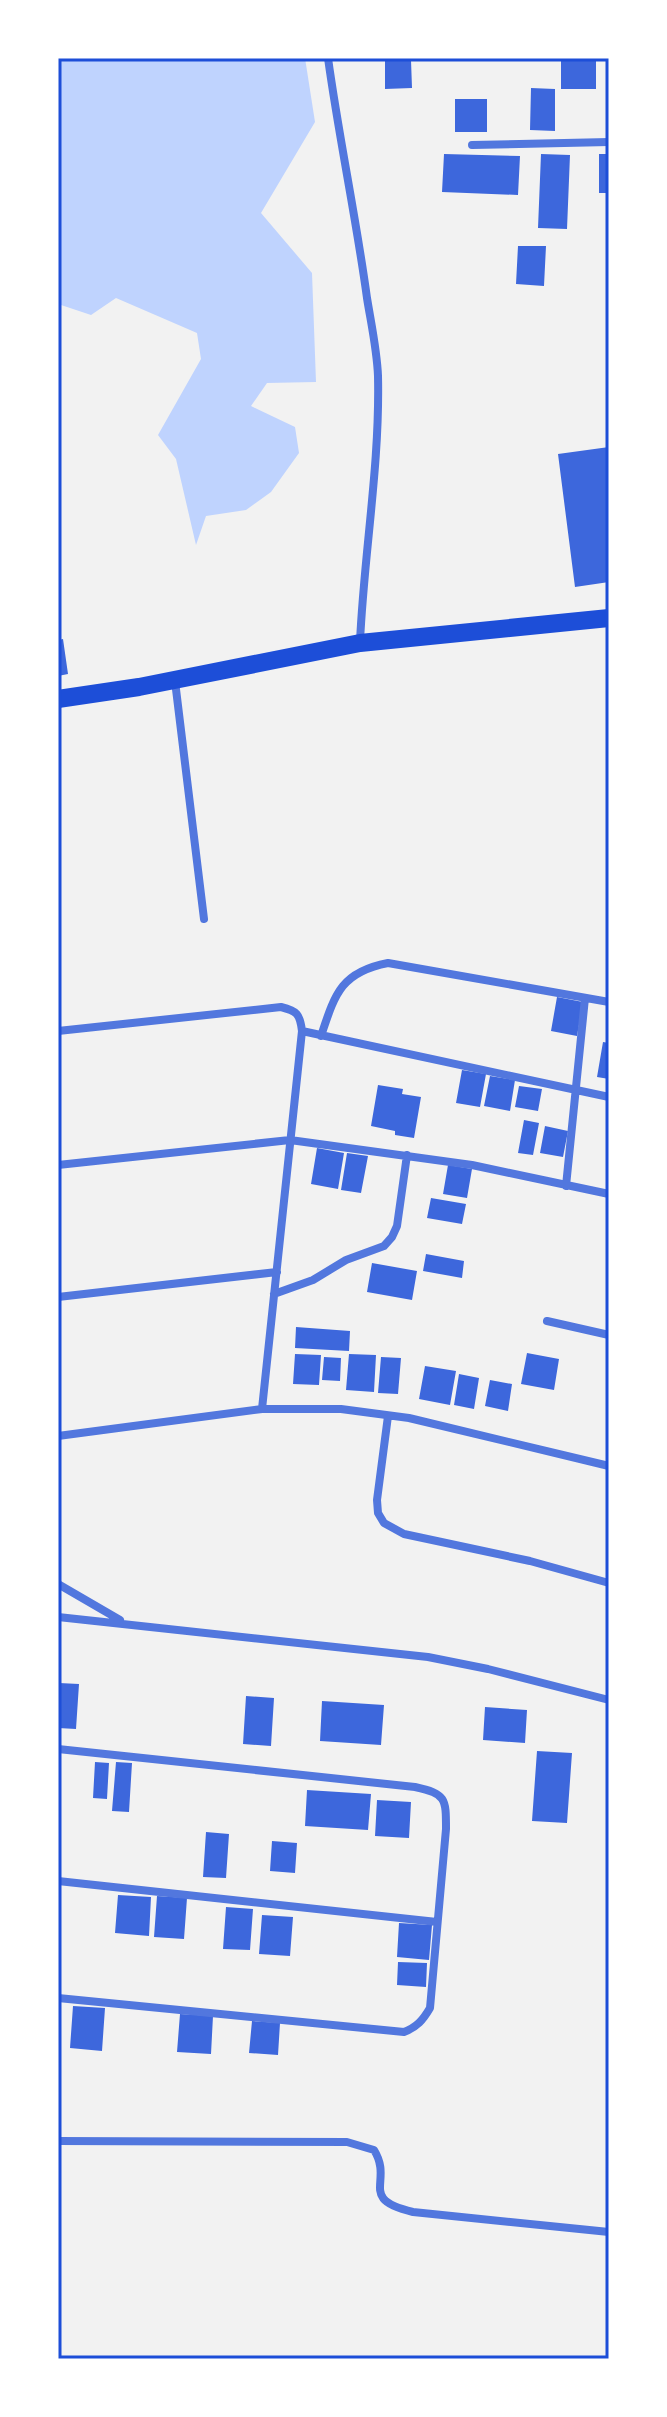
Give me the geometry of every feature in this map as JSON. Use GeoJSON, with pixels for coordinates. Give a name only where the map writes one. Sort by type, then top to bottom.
{"type":"FeatureCollection","features":[{"type":"Feature","properties":{"kind":"main road"},"geometry":{"type":"LineString","coordinates":[[58,699],[175,680],[360,643],[609,618]]}},
{"type":"Feature","properties":{"kind":"street"},"geometry":{"type":"LineString","coordinates":[[328,58],[378,372],[378,443],[363,581],[360,643]]}},
{"type":"Feature","properties":{"kind":"street"},"geometry":{"type":"LineString","coordinates":[[472,145],[609,142]]}},
{"type":"Feature","properties":{"kind":"street"},"geometry":{"type":"LineString","coordinates":[[175,680],[204,919]]}},
{"type":"Feature","properties":{"kind":"street"},"geometry":{"type":"LineString","coordinates":[[321,1036],[337,992],[366,967],[388,963],[609,1002]]}},
{"type":"Feature","properties":{"kind":"street"},"geometry":{"type":"LineString","coordinates":[[566,1186],[585,998]]}},
{"type":"Feature","properties":{"kind":"street"},"geometry":{"type":"LineString","coordinates":[[58,1031],[281,1007],[295,1010],[300,1016],[302,1031],[262,1409]]}},
{"type":"Feature","properties":{"kind":"street"},"geometry":{"type":"LineString","coordinates":[[302,1031],[609,1097]]}},
{"type":"Feature","properties":{"kind":"street"},"geometry":{"type":"LineString","coordinates":[[58,1165],[290,1140],[472,1165],[609,1194]]}},
{"type":"Feature","properties":{"kind":"street"},"geometry":{"type":"LineString","coordinates":[[274,1294],[313,1280],[346,1260],[384,1246],[397,1226],[407,1155]]}},
{"type":"Feature","properties":{"kind":"street"},"geometry":{"type":"LineString","coordinates":[[58,1297],[277,1272]]}},
{"type":"Feature","properties":{"kind":"street"},"geometry":{"type":"LineString","coordinates":[[547,1321],[609,1335]]}},
{"type":"Feature","properties":{"kind":"street"},"geometry":{"type":"LineString","coordinates":[[58,1436],[262,1409],[341,1409],[409,1418],[609,1466]]}},
{"type":"Feature","properties":{"kind":"street"},"geometry":{"type":"LineString","coordinates":[[388,1416],[377,1500],[378,1513],[384,1523],[404,1534],[530,1561],[609,1583]]}},
{"type":"Feature","properties":{"kind":"street"},"geometry":{"type":"LineString","coordinates":[[58,1584],[126,1624]]}},
{"type":"Feature","properties":{"kind":"street"},"geometry":{"type":"LineString","coordinates":[[58,1617],[428,1657],[609,1700]]}},
{"type":"Feature","properties":{"kind":"street"},"geometry":{"type":"LineString","coordinates":[[58,1749],[415,1787],[434,1791],[442,1796],[446,1805],[430,2008],[416,2027],[404,2032],[58,1998]]}},
{"type":"Feature","properties":{"kind":"street"},"geometry":{"type":"LineString","coordinates":[[58,1881],[437,1922]]}},
{"type":"Feature","properties":{"kind":"street"},"geometry":{"type":"LineString","coordinates":[[58,2141],[347,2142],[374,2150],[380,2160],[379,2193],[384,2201],[395,2208],[609,2232]]}},
{"type":"Feature","properties":{"kind":"water"},"geometry":{"type":"Polygon","coordinates":[[[58,58],[305,58],[315,122],[261,213],[312,273],[316,382],[267,383],[251,406],[295,427],[299,453],[271,492],[246,510],[206,516],[196,545],[176,459],[158,435],[201,359],[197,333],[116,298],[91,315],[58,304],[58,58]]]}},
{"type":"Feature","properties":{"kind":"building"},"geometry":{"type":"Polygon","coordinates":[[[561,58],[596,58],[596,89],[561,89],[561,58]]]}},
{"type":"Feature","properties":{"kind":"building"},"geometry":{"type":"Polygon","coordinates":[[[385,60],[411,60],[412,88],[385,89],[385,60]]]}},
{"type":"Feature","properties":{"kind":"building"},"geometry":{"type":"Polygon","coordinates":[[[531,88],[555,89],[555,131],[530,130],[531,88]]]}},
{"type":"Feature","properties":{"kind":"building"},"geometry":{"type":"Polygon","coordinates":[[[455,99],[487,99],[487,132],[455,132],[455,99]]]}},
{"type":"Feature","properties":{"kind":"building"},"geometry":{"type":"Polygon","coordinates":[[[444,154],[520,156],[518,195],[442,192],[444,154]]]}},
{"type":"Feature","properties":{"kind":"building"},"geometry":{"type":"Polygon","coordinates":[[[541,154],[570,155],[567,229],[538,228],[541,154]]]}},
{"type":"Feature","properties":{"kind":"building"},"geometry":{"type":"Polygon","coordinates":[[[599,154],[609,154],[609,193],[599,193],[599,154]]]}},
{"type":"Feature","properties":{"kind":"building"},"geometry":{"type":"Polygon","coordinates":[[[518,246],[546,246],[544,286],[516,284],[518,246]]]}},
{"type":"Feature","properties":{"kind":"building"},"geometry":{"type":"Polygon","coordinates":[[[609,447],[609,582],[575,587],[558,454],[609,447]]]}},
{"type":"Feature","properties":{"kind":"building"},"geometry":{"type":"Polygon","coordinates":[[[63,639],[68,674],[58,676],[58,640],[63,639]]]}},
{"type":"Feature","properties":{"kind":"building"},"geometry":{"type":"Polygon","coordinates":[[[557,997],[583,1002],[577,1036],[551,1031],[557,997]]]}},
{"type":"Feature","properties":{"kind":"building"},"geometry":{"type":"Polygon","coordinates":[[[603,1042],[609,1043],[609,1079],[597,1077],[603,1042]]]}},
{"type":"Feature","properties":{"kind":"building"},"geometry":{"type":"Polygon","coordinates":[[[462,1070],[486,1074],[480,1107],[456,1103],[462,1070]]]}},
{"type":"Feature","properties":{"kind":"building"},"geometry":{"type":"Polygon","coordinates":[[[490,1076],[515,1080],[510,1111],[484,1106],[490,1076]]]}},
{"type":"Feature","properties":{"kind":"building"},"geometry":{"type":"Polygon","coordinates":[[[378,1085],[403,1089],[402,1094],[421,1097],[414,1138],[371,1126],[378,1085]]]}},
{"type":"Feature","properties":{"kind":"building"},"geometry":{"type":"Polygon","coordinates":[[[519,1086],[542,1089],[538,1111],[515,1107],[519,1086]]]}},
{"type":"Feature","properties":{"kind":"building"},"geometry":{"type":"Polygon","coordinates":[[[524,1120],[539,1123],[533,1155],[518,1153],[524,1120]]]}},
{"type":"Feature","properties":{"kind":"building"},"geometry":{"type":"Polygon","coordinates":[[[545,1126],[568,1131],[563,1157],[540,1153],[545,1126]]]}},
{"type":"Feature","properties":{"kind":"building"},"geometry":{"type":"Polygon","coordinates":[[[317,1148],[344,1153],[338,1189],[311,1184],[317,1148]]]}},
{"type":"Feature","properties":{"kind":"building"},"geometry":{"type":"Polygon","coordinates":[[[347,1153],[368,1156],[361,1193],[341,1190],[347,1153]]]}},
{"type":"Feature","properties":{"kind":"building"},"geometry":{"type":"Polygon","coordinates":[[[448,1165],[472,1169],[467,1198],[443,1194],[448,1165]]]}},
{"type":"Feature","properties":{"kind":"building"},"geometry":{"type":"Polygon","coordinates":[[[431,1198],[466,1204],[462,1224],[427,1218],[431,1198]]]}},
{"type":"Feature","properties":{"kind":"building"},"geometry":{"type":"Polygon","coordinates":[[[426,1254],[464,1261],[462,1278],[423,1271],[426,1254]]]}},
{"type":"Feature","properties":{"kind":"building"},"geometry":{"type":"Polygon","coordinates":[[[372,1263],[417,1271],[412,1300],[367,1292],[372,1263]]]}},
{"type":"Feature","properties":{"kind":"building"},"geometry":{"type":"Polygon","coordinates":[[[296,1327],[350,1331],[349,1351],[295,1348],[296,1327]]]}},
{"type":"Feature","properties":{"kind":"building"},"geometry":{"type":"Polygon","coordinates":[[[527,1353],[559,1359],[554,1390],[521,1384],[527,1353]]]}},
{"type":"Feature","properties":{"kind":"building"},"geometry":{"type":"Polygon","coordinates":[[[295,1354],[321,1355],[319,1385],[293,1384],[295,1354]]]}},
{"type":"Feature","properties":{"kind":"building"},"geometry":{"type":"Polygon","coordinates":[[[349,1354],[376,1355],[374,1392],[346,1390],[349,1354]]]}},
{"type":"Feature","properties":{"kind":"building"},"geometry":{"type":"Polygon","coordinates":[[[324,1357],[341,1358],[340,1381],[322,1380],[324,1357]]]}},
{"type":"Feature","properties":{"kind":"building"},"geometry":{"type":"Polygon","coordinates":[[[381,1357],[401,1358],[398,1394],[378,1393],[381,1357]]]}},
{"type":"Feature","properties":{"kind":"building"},"geometry":{"type":"Polygon","coordinates":[[[425,1366],[456,1371],[450,1405],[419,1399],[425,1366]]]}},
{"type":"Feature","properties":{"kind":"building"},"geometry":{"type":"Polygon","coordinates":[[[459,1374],[479,1378],[474,1409],[454,1405],[459,1374]]]}},
{"type":"Feature","properties":{"kind":"building"},"geometry":{"type":"Polygon","coordinates":[[[490,1380],[512,1384],[508,1411],[485,1406],[490,1380]]]}},
{"type":"Feature","properties":{"kind":"building"},"geometry":{"type":"Polygon","coordinates":[[[59,1683],[79,1684],[76,1729],[58,1728],[59,1683]]]}},
{"type":"Feature","properties":{"kind":"building"},"geometry":{"type":"Polygon","coordinates":[[[246,1696],[274,1698],[271,1746],[243,1744],[246,1696]]]}},
{"type":"Feature","properties":{"kind":"building"},"geometry":{"type":"Polygon","coordinates":[[[322,1701],[384,1705],[381,1745],[320,1741],[322,1701]]]}},
{"type":"Feature","properties":{"kind":"building"},"geometry":{"type":"Polygon","coordinates":[[[485,1707],[527,1710],[525,1743],[483,1740],[485,1707]]]}},
{"type":"Feature","properties":{"kind":"building"},"geometry":{"type":"Polygon","coordinates":[[[537,1751],[572,1753],[567,1823],[532,1821],[537,1751]]]}},
{"type":"Feature","properties":{"kind":"building"},"geometry":{"type":"Polygon","coordinates":[[[95,1762],[109,1763],[107,1799],[93,1798],[95,1762]]]}},
{"type":"Feature","properties":{"kind":"building"},"geometry":{"type":"Polygon","coordinates":[[[116,1762],[132,1763],[129,1812],[112,1811],[116,1762]]]}},
{"type":"Feature","properties":{"kind":"building"},"geometry":{"type":"Polygon","coordinates":[[[307,1790],[371,1794],[368,1830],[305,1826],[307,1790]]]}},
{"type":"Feature","properties":{"kind":"building"},"geometry":{"type":"Polygon","coordinates":[[[377,1800],[411,1802],[409,1838],[375,1836],[377,1800]]]}},
{"type":"Feature","properties":{"kind":"building"},"geometry":{"type":"Polygon","coordinates":[[[206,1832],[229,1834],[226,1878],[203,1877],[206,1832]]]}},
{"type":"Feature","properties":{"kind":"building"},"geometry":{"type":"Polygon","coordinates":[[[272,1841],[297,1843],[295,1873],[270,1871],[272,1841]]]}},
{"type":"Feature","properties":{"kind":"building"},"geometry":{"type":"Polygon","coordinates":[[[118,1895],[151,1897],[149,1936],[115,1933],[118,1895]]]}},
{"type":"Feature","properties":{"kind":"building"},"geometry":{"type":"Polygon","coordinates":[[[157,1896],[187,1898],[184,1939],[154,1937],[157,1896]]]}},
{"type":"Feature","properties":{"kind":"building"},"geometry":{"type":"Polygon","coordinates":[[[226,1907],[253,1909],[250,1950],[223,1949],[226,1907]]]}},
{"type":"Feature","properties":{"kind":"building"},"geometry":{"type":"Polygon","coordinates":[[[262,1915],[293,1917],[290,1956],[259,1954],[262,1915]]]}},
{"type":"Feature","properties":{"kind":"building"},"geometry":{"type":"Polygon","coordinates":[[[399,1923],[432,1925],[429,1960],[397,1957],[399,1923]]]}},
{"type":"Feature","properties":{"kind":"building"},"geometry":{"type":"Polygon","coordinates":[[[398,1962],[427,1963],[426,1987],[397,1985],[398,1962]]]}},
{"type":"Feature","properties":{"kind":"building"},"geometry":{"type":"Polygon","coordinates":[[[73,2006],[105,2008],[102,2051],[70,2048],[73,2006]]]}},
{"type":"Feature","properties":{"kind":"building"},"geometry":{"type":"Polygon","coordinates":[[[180,2014],[213,2016],[211,2054],[177,2052],[180,2014]]]}},
{"type":"Feature","properties":{"kind":"building"},"geometry":{"type":"Polygon","coordinates":[[[252,2021],[280,2023],[278,2055],[249,2053],[252,2021]]]}}]}
